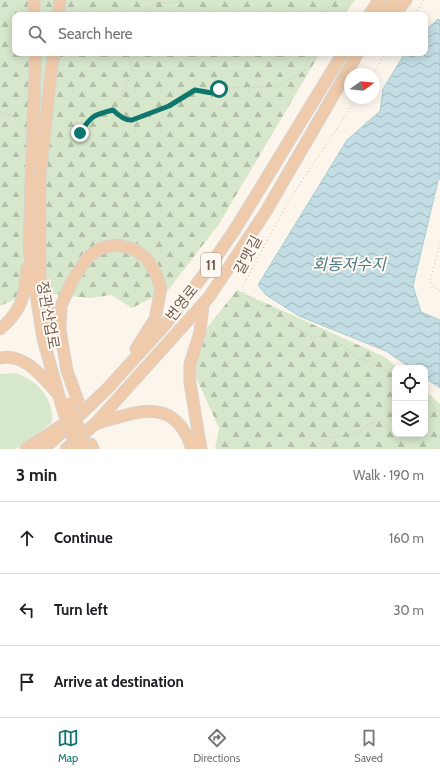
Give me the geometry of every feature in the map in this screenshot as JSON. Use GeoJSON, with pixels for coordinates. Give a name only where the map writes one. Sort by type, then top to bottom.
{"type":"FeatureCollection","features":[{"type":"Feature","properties":{"kind":"highway"},"geometry":{"type":"LineString","coordinates":[[34,0],[34,12]]}},
{"type":"Feature","properties":{"kind":"highway"},"geometry":{"type":"LineString","coordinates":[[58,12],[60,0]]}},
{"type":"Feature","properties":{"kind":"highway"},"geometry":{"type":"LineString","coordinates":[[368,12],[374,0]]}},
{"type":"Feature","properties":{"kind":"highway"},"geometry":{"type":"LineString","coordinates":[[371,12],[379,0]]}},
{"type":"Feature","properties":{"kind":"highway"},"geometry":{"type":"LineString","coordinates":[[384,12],[394,0]]}},
{"type":"Feature","properties":{"kind":"highway"},"geometry":{"type":"LineString","coordinates":[[396,12],[406,0]]}},
{"type":"Feature","properties":{"kind":"highway","name":"정관산업로"},"geometry":{"type":"LineString","coordinates":[[35,56],[29,249],[43,339],[60,396],[70,405]]}},
{"type":"Feature","properties":{"kind":"highway","name":"정관산업로"},"geometry":{"type":"LineString","coordinates":[[54,56],[40,176],[40,273],[50,336],[70,405]]}},
{"type":"Feature","properties":{"kind":"highway","name":"번영로"},"geometry":{"type":"LineString","coordinates":[[44,449],[120,376],[164,326],[202,277],[234,231],[341,56]]}},
{"type":"Feature","properties":{"kind":"highway","name":"번영로"},"geometry":{"type":"LineString","coordinates":[[66,449],[95,424],[209,297],[265,212],[356,56]]}},
{"type":"Feature","properties":{"kind":"highway","name":"번영로"},"geometry":{"type":"LineString","coordinates":[[337,90],[363,56]]}},
{"type":"Feature","properties":{"kind":"highway"},"geometry":{"type":"LineString","coordinates":[[76,449],[67,371],[60,330],[61,306],[72,281],[88,258],[101,248],[116,245],[134,249],[147,259],[155,272],[161,288],[155,319],[120,376]]}},
{"type":"Feature","properties":{"kind":"highway"},"geometry":{"type":"LineString","coordinates":[[0,329],[10,320],[21,303],[26,282],[29,249]]}},
{"type":"Feature","properties":{"kind":"highway"},"geometry":{"type":"LineString","coordinates":[[43,295],[67,371]]}},
{"type":"Feature","properties":{"kind":"highway"},"geometry":{"type":"LineString","coordinates":[[201,449],[190,383],[190,364],[200,332],[203,304]]}},
{"type":"Feature","properties":{"kind":"highway"},"geometry":{"type":"LineString","coordinates":[[0,358],[20,360],[26,363],[37,371],[60,396]]}},
{"type":"Feature","properties":{"kind":"highway"},"geometry":{"type":"LineString","coordinates":[[70,405],[89,448]]}},
{"type":"Feature","properties":{"kind":"highway"},"geometry":{"type":"LineString","coordinates":[[95,424],[138,411],[152,410],[166,415],[178,423],[187,435],[192,449]]}},
{"type":"Feature","properties":{"kind":"highway"},"geometry":{"type":"LineString","coordinates":[[26,449],[82,412]]}},
{"type":"Feature","properties":{"kind":"path"},"geometry":{"type":"LineString","coordinates":[[140,12],[158,2],[171,4],[182,0]]}},
{"type":"Feature","properties":{"kind":"path"},"geometry":{"type":"LineString","coordinates":[[326,12],[332,0]]}},
{"type":"Feature","properties":{"kind":"path"},"geometry":{"type":"LineString","coordinates":[[414,12],[419,9],[423,0]]}},
{"type":"Feature","properties":{"kind":"path"},"geometry":{"type":"LineString","coordinates":[[48,134],[65,139],[80,133],[88,120],[97,114],[113,110],[122,96],[133,71],[128,56]]}},
{"type":"Feature","properties":{"kind":"path"},"geometry":{"type":"LineString","coordinates":[[113,110],[128,121],[169,106],[195,90],[212,93],[222,88],[276,86],[304,72],[309,56]]}},
{"type":"Feature","properties":{"kind":"path"},"geometry":{"type":"LineString","coordinates":[[377,68],[384,56]]}},
{"type":"Feature","properties":{"kind":"path","name":"갈맷길"},"geometry":{"type":"LineString","coordinates":[[353,104],[289,200],[242,288],[251,300],[272,309],[297,329],[311,337],[321,336],[344,346],[358,359],[373,362],[392,376]]}},
{"type":"Feature","properties":{"kind":"path"},"geometry":{"type":"LineString","coordinates":[[0,112],[12,116],[25,126]]}},
{"type":"Feature","properties":{"kind":"path"},"geometry":{"type":"LineString","coordinates":[[440,244],[430,280],[433,286],[440,291]]}},
{"type":"Feature","properties":{"kind":"path"},"geometry":{"type":"LineString","coordinates":[[428,399],[440,416]]}},
{"type":"Feature","properties":{"kind":"path"},"geometry":{"type":"LineString","coordinates":[[313,449],[328,438],[357,433],[371,423],[381,420],[403,449]]}},
{"type":"Feature","properties":{"kind":"green space"},"geometry":{"type":"Polygon","coordinates":[[[0,0],[355,0],[346,12],[12,12],[12,56],[318,56],[219,224],[169,289],[132,308],[111,295],[90,298],[31,292],[0,306],[0,0]]]}},
{"type":"Feature","properties":{"kind":"green space"},"geometry":{"type":"Polygon","coordinates":[[[237,290],[385,357],[394,365],[392,365],[392,437],[428,437],[428,394],[440,404],[440,449],[215,449],[219,428],[195,375],[203,333],[237,290]]]}},
{"type":"Feature","properties":{"kind":"green space"},"geometry":{"type":"Polygon","coordinates":[[[15,373],[30,380],[42,391],[50,405],[52,422],[24,445],[15,449],[0,449],[0,374],[15,373]]]}},
{"type":"Feature","properties":{"kind":"water","name":"회동저수지"},"geometry":{"type":"Polygon","coordinates":[[[438,19],[440,20],[440,178],[438,181],[413,286],[421,312],[440,320],[440,388],[428,380],[428,365],[407,365],[386,351],[299,316],[266,295],[258,285],[347,140],[380,111],[383,89],[403,56],[428,56],[428,28],[438,19]]]}},
{"type":"Feature","properties":{"kind":"route"},"geometry":{"type":"LineString","coordinates":[[80,133],[88,120],[97,114],[113,110],[128,121],[169,106],[195,90],[212,93],[219,89]]}}]}
